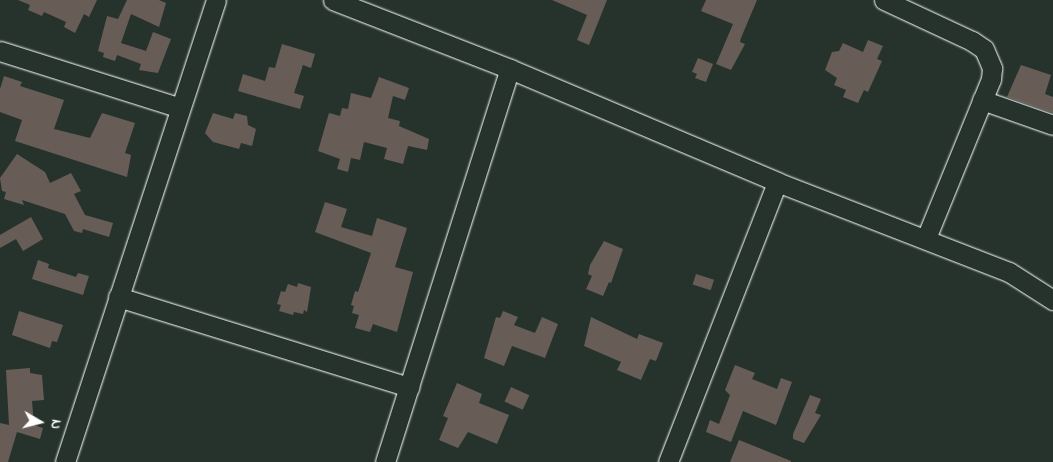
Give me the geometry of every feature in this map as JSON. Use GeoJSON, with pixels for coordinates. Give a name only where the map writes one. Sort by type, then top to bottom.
{"type":"FeatureCollection","features":[{"type":"Feature","properties":{"kind":"street"},"geometry":{"type":"LineString","coordinates":[[65,462],[178,107],[216,0]]}},
{"type":"Feature","properties":{"kind":"street"},"geometry":{"type":"LineString","coordinates":[[333,0],[510,70],[778,182],[926,238],[1009,272],[1053,300]]}},
{"type":"Feature","properties":{"kind":"street"},"geometry":{"type":"LineString","coordinates":[[884,0],[931,19],[984,49],[992,68],[982,100],[926,238]]}},
{"type":"Feature","properties":{"kind":"street"},"geometry":{"type":"LineString","coordinates":[[0,51],[178,107]]}},
{"type":"Feature","properties":{"kind":"street"},"geometry":{"type":"LineString","coordinates":[[386,462],[510,70]]}},
{"type":"Feature","properties":{"kind":"street"},"geometry":{"type":"LineString","coordinates":[[982,100],[1053,125]]}},
{"type":"Feature","properties":{"kind":"street"},"geometry":{"type":"LineString","coordinates":[[668,462],[778,182]]}},
{"type":"Feature","properties":{"kind":"street"},"geometry":{"type":"LineString","coordinates":[[118,296],[409,387]]}},
{"type":"Feature","properties":{"kind":"building"},"geometry":{"type":"Polygon","coordinates":[[[18,0],[97,0],[89,17],[84,14],[75,33],[64,27],[66,22],[44,12],[42,16],[28,10],[30,5],[18,0]]]}},
{"type":"Feature","properties":{"kind":"building"},"geometry":{"type":"Polygon","coordinates":[[[127,0],[159,0],[166,3],[159,27],[131,14],[121,43],[146,51],[153,32],[171,39],[158,73],[139,70],[141,64],[117,55],[115,61],[103,57],[104,53],[98,51],[107,16],[118,19],[127,0]]]}},
{"type":"Feature","properties":{"kind":"building"},"geometry":{"type":"Polygon","coordinates":[[[552,0],[607,0],[589,45],[577,40],[587,15],[552,0]]]}},
{"type":"Feature","properties":{"kind":"building"},"geometry":{"type":"Polygon","coordinates":[[[706,0],[757,0],[741,38],[740,42],[745,44],[731,70],[716,64],[733,24],[701,11],[706,0]]]}},
{"type":"Feature","properties":{"kind":"building"},"geometry":{"type":"Polygon","coordinates":[[[868,40],[883,46],[877,59],[882,61],[868,92],[864,90],[858,103],[843,97],[846,90],[834,85],[837,78],[825,70],[832,52],[839,51],[843,43],[863,52],[868,40]]]}},
{"type":"Feature","properties":{"kind":"building"},"geometry":{"type":"Polygon","coordinates":[[[282,44],[315,54],[311,68],[303,65],[294,93],[304,96],[300,109],[238,91],[243,74],[265,81],[269,67],[275,68],[282,44]]]}},
{"type":"Feature","properties":{"kind":"building"},"geometry":{"type":"Polygon","coordinates":[[[698,58],[713,64],[706,82],[695,78],[697,74],[692,72],[698,58]]]}},
{"type":"Feature","properties":{"kind":"building"},"geometry":{"type":"Polygon","coordinates":[[[1021,65],[1051,75],[1045,94],[1053,97],[1053,113],[1007,97],[1021,65]]]}},
{"type":"Feature","properties":{"kind":"building"},"geometry":{"type":"Polygon","coordinates":[[[4,76],[22,82],[20,86],[64,100],[54,129],[90,138],[102,113],[135,123],[125,153],[131,155],[127,177],[15,141],[22,120],[0,112],[0,89],[4,76]]]}},
{"type":"Feature","properties":{"kind":"building"},"geometry":{"type":"Polygon","coordinates":[[[379,77],[409,88],[405,100],[393,96],[388,118],[400,121],[399,126],[429,139],[427,150],[408,146],[403,164],[384,159],[387,148],[364,142],[360,160],[351,158],[348,172],[337,169],[340,159],[318,151],[329,113],[340,116],[342,108],[348,109],[351,93],[371,98],[379,77]]]}},
{"type":"Feature","properties":{"kind":"building"},"geometry":{"type":"Polygon","coordinates":[[[213,113],[233,119],[235,113],[247,116],[248,125],[256,129],[252,146],[241,143],[239,149],[213,142],[205,133],[213,113]]]}},
{"type":"Feature","properties":{"kind":"building"},"geometry":{"type":"Polygon","coordinates":[[[17,154],[45,172],[50,183],[71,173],[81,191],[74,194],[85,215],[113,223],[109,237],[83,229],[82,233],[74,231],[65,214],[22,200],[24,205],[4,199],[6,192],[2,191],[0,178],[17,154]]]}},
{"type":"Feature","properties":{"kind":"building"},"geometry":{"type":"Polygon","coordinates":[[[325,202],[347,209],[341,227],[372,236],[377,218],[407,228],[395,267],[413,272],[397,332],[373,324],[370,332],[355,328],[359,315],[352,313],[354,306],[351,305],[355,291],[358,292],[371,253],[315,232],[325,202]]]}},
{"type":"Feature","properties":{"kind":"building"},"geometry":{"type":"Polygon","coordinates":[[[31,217],[43,239],[23,251],[16,239],[0,248],[0,235],[31,217]]]}},
{"type":"Feature","properties":{"kind":"building"},"geometry":{"type":"Polygon","coordinates":[[[604,241],[623,249],[611,283],[609,282],[603,296],[586,289],[592,276],[588,274],[590,265],[604,241]]]}},
{"type":"Feature","properties":{"kind":"building"},"geometry":{"type":"Polygon","coordinates":[[[38,260],[49,264],[48,268],[76,277],[78,273],[89,276],[83,295],[32,279],[38,260]]]}},
{"type":"Feature","properties":{"kind":"building"},"geometry":{"type":"Polygon","coordinates":[[[696,274],[714,280],[711,290],[693,284],[696,274]]]}},
{"type":"Feature","properties":{"kind":"building"},"geometry":{"type":"Polygon","coordinates":[[[298,283],[311,287],[307,312],[304,310],[303,314],[294,312],[293,315],[279,311],[281,305],[277,304],[281,291],[285,292],[288,284],[297,287],[298,283]]]}},
{"type":"Feature","properties":{"kind":"building"},"geometry":{"type":"Polygon","coordinates":[[[19,311],[63,325],[57,342],[52,341],[50,348],[12,335],[19,311]]]}},
{"type":"Feature","properties":{"kind":"building"},"geometry":{"type":"Polygon","coordinates":[[[503,311],[518,317],[514,325],[535,333],[542,317],[558,324],[545,358],[512,346],[504,366],[484,358],[496,317],[500,318],[503,311]]]}},
{"type":"Feature","properties":{"kind":"building"},"geometry":{"type":"Polygon","coordinates":[[[591,317],[637,339],[639,334],[663,343],[656,361],[650,359],[641,380],[617,370],[621,362],[584,346],[591,317]]]}},
{"type":"Feature","properties":{"kind":"building"},"geometry":{"type":"Polygon","coordinates":[[[735,365],[755,373],[752,379],[777,389],[781,378],[792,382],[776,425],[743,411],[731,442],[706,432],[710,420],[719,424],[730,395],[725,390],[735,365]]]}},
{"type":"Feature","properties":{"kind":"building"},"geometry":{"type":"Polygon","coordinates":[[[30,368],[30,373],[42,375],[44,400],[32,401],[34,425],[43,428],[40,439],[17,432],[8,462],[0,462],[0,423],[9,425],[6,370],[30,368]]]}},
{"type":"Feature","properties":{"kind":"building"},"geometry":{"type":"Polygon","coordinates":[[[457,383],[482,394],[479,403],[509,415],[497,444],[468,432],[458,448],[439,440],[448,418],[443,416],[457,383]]]}},
{"type":"Feature","properties":{"kind":"building"},"geometry":{"type":"Polygon","coordinates":[[[511,387],[529,395],[523,410],[504,402],[511,387]]]}},
{"type":"Feature","properties":{"kind":"building"},"geometry":{"type":"Polygon","coordinates":[[[810,395],[821,399],[815,413],[821,415],[804,443],[793,439],[793,434],[810,395]]]}},
{"type":"Feature","properties":{"kind":"building"},"geometry":{"type":"Polygon","coordinates":[[[739,440],[791,461],[791,462],[730,462],[739,440]]]}}]}
